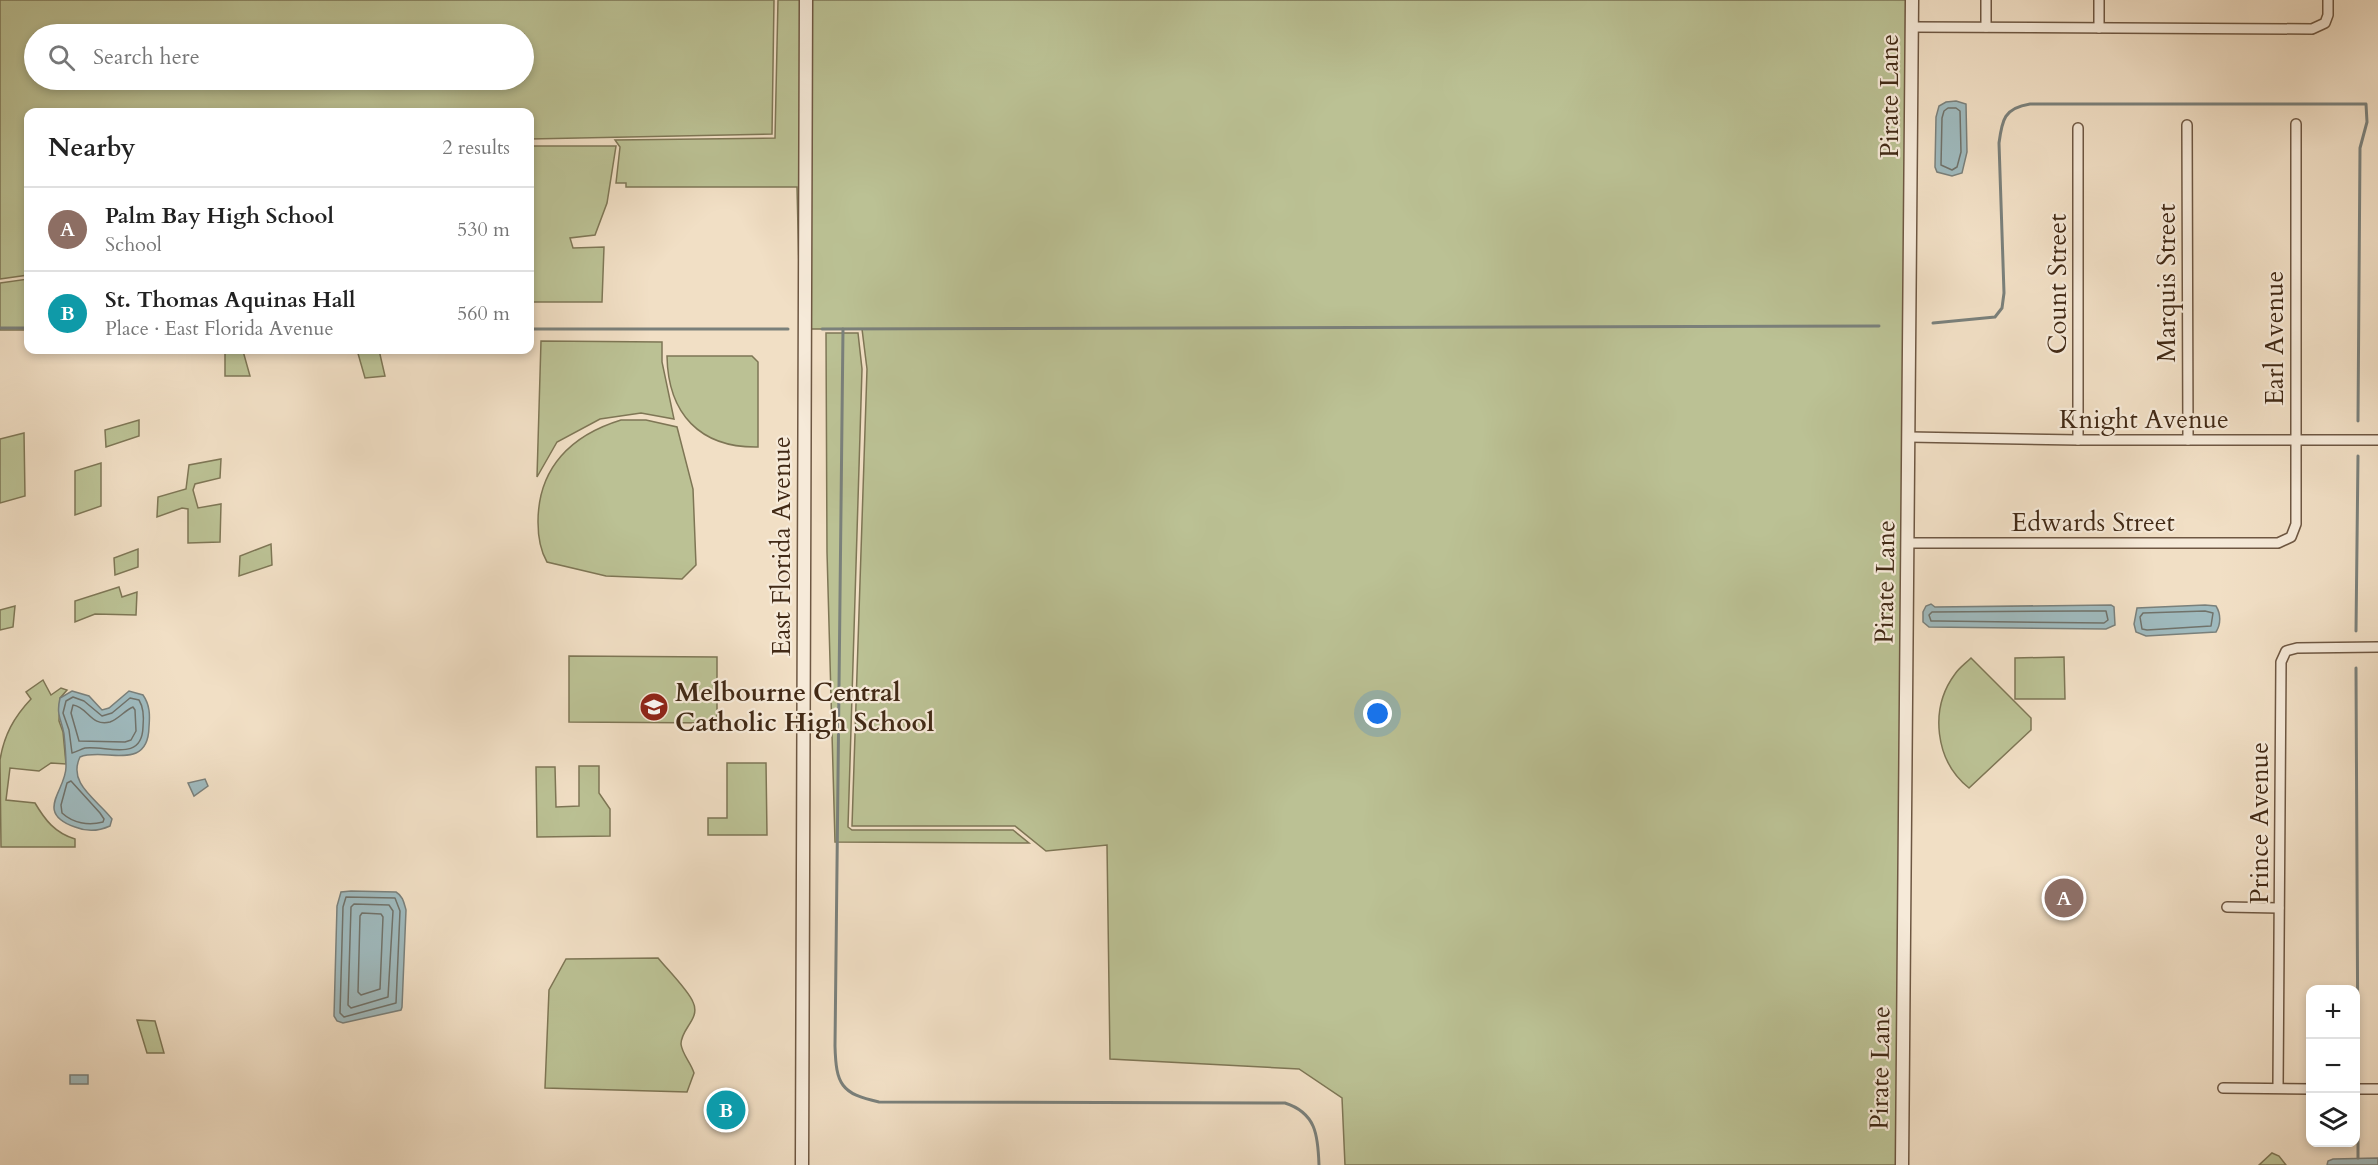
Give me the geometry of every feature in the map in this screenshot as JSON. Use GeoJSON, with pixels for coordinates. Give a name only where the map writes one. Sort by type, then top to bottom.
{"type":"FeatureCollection","features":[{"type":"Feature","properties":{"kind":"street","name":"East Florida Avenue"},"geometry":{"type":"LineString","coordinates":[[802,1165],[806,0]]}},
{"type":"Feature","properties":{"kind":"street","name":"Pirate Lane"},"geometry":{"type":"LineString","coordinates":[[1902,1165],[1912,0]]}},
{"type":"Feature","properties":{"kind":"street"},"geometry":{"type":"LineString","coordinates":[[1986,0],[1986,27]]}},
{"type":"Feature","properties":{"kind":"street"},"geometry":{"type":"LineString","coordinates":[[2099,0],[2099,28]]}},
{"type":"Feature","properties":{"kind":"street"},"geometry":{"type":"LineString","coordinates":[[1912,27],[2312,28],[2325,23],[2328,15],[2328,0]]}},
{"type":"Feature","properties":{"kind":"street","name":"Earl Avenue"},"geometry":{"type":"LineString","coordinates":[[2278,543],[2291,537],[2296,524],[2296,124]]}},
{"type":"Feature","properties":{"kind":"street","name":"Marquis Street"},"geometry":{"type":"LineString","coordinates":[[2187,125],[2188,440]]}},
{"type":"Feature","properties":{"kind":"street","name":"Count Street"},"geometry":{"type":"LineString","coordinates":[[2078,128],[2078,440]]}},
{"type":"Feature","properties":{"kind":"street","name":"Knight Avenue"},"geometry":{"type":"LineString","coordinates":[[1909,437],[2078,440],[2378,440]]}},
{"type":"Feature","properties":{"kind":"street","name":"Edwards Street"},"geometry":{"type":"LineString","coordinates":[[1908,543],[2278,543]]}},
{"type":"Feature","properties":{"kind":"street","name":"Prince Avenue"},"geometry":{"type":"LineString","coordinates":[[2278,1088],[2281,662],[2286,651],[2297,648],[2378,647]]}},
{"type":"Feature","properties":{"kind":"street"},"geometry":{"type":"LineString","coordinates":[[2227,907],[2279,908]]}},
{"type":"Feature","properties":{"kind":"street"},"geometry":{"type":"LineString","coordinates":[[2223,1088],[2306,1089]]}},
{"type":"Feature","properties":{"kind":"street"},"geometry":{"type":"LineString","coordinates":[[2360,1089],[2378,1089]]}},
{"type":"Feature","properties":{"kind":"green space"},"geometry":{"type":"Polygon","coordinates":[[[0,0],[774,0],[772,134],[534,139],[534,108],[24,108],[24,276],[0,279],[0,0]]]}},
{"type":"Feature","properties":{"kind":"green space"},"geometry":{"type":"Polygon","coordinates":[[[778,0],[801,0],[800,312],[797,187],[626,187],[626,183],[616,183],[620,147],[615,140],[775,138],[778,0]]]}},
{"type":"Feature","properties":{"kind":"green space"},"geometry":{"type":"Polygon","coordinates":[[[806,0],[1911,0],[1902,1165],[1345,1165],[1342,1098],[1299,1069],[1110,1059],[1107,845],[1046,851],[1015,826],[852,826],[867,369],[862,329],[805,329],[806,0]]]}},
{"type":"Feature","properties":{"kind":"green space"},"geometry":{"type":"Polygon","coordinates":[[[534,146],[616,146],[607,203],[595,235],[570,238],[573,248],[604,247],[602,302],[534,302],[534,146]]]}},
{"type":"Feature","properties":{"kind":"green space"},"geometry":{"type":"Polygon","coordinates":[[[24,280],[24,330],[0,330],[0,283],[24,280]]]}},
{"type":"Feature","properties":{"kind":"green space"},"geometry":{"type":"Polygon","coordinates":[[[826,333],[858,333],[862,369],[848,827],[852,830],[1013,830],[1029,843],[835,842],[827,552],[826,333]]]}},
{"type":"Feature","properties":{"kind":"green space"},"geometry":{"type":"Polygon","coordinates":[[[541,341],[662,342],[662,362],[674,419],[641,413],[600,419],[557,442],[537,477],[541,341]]]}},
{"type":"Feature","properties":{"kind":"green space"},"geometry":{"type":"Polygon","coordinates":[[[225,354],[244,354],[250,376],[225,376],[225,354]]]}},
{"type":"Feature","properties":{"kind":"green space"},"geometry":{"type":"Polygon","coordinates":[[[358,354],[380,354],[385,376],[365,378],[358,354]]]}},
{"type":"Feature","properties":{"kind":"green space"},"geometry":{"type":"Polygon","coordinates":[[[667,356],[752,356],[758,362],[758,447],[737,446],[719,441],[704,434],[691,424],[673,395],[667,356]]]}},
{"type":"Feature","properties":{"kind":"green space"},"geometry":{"type":"Polygon","coordinates":[[[139,420],[139,436],[106,447],[105,430],[139,420]]]}},
{"type":"Feature","properties":{"kind":"green space"},"geometry":{"type":"Polygon","coordinates":[[[621,420],[646,420],[677,427],[693,489],[696,565],[682,579],[606,576],[547,562],[543,553],[538,527],[540,502],[551,470],[573,444],[603,426],[621,420]]]}},
{"type":"Feature","properties":{"kind":"green space"},"geometry":{"type":"Polygon","coordinates":[[[24,433],[25,496],[0,503],[0,439],[24,433]]]}},
{"type":"Feature","properties":{"kind":"green space"},"geometry":{"type":"Polygon","coordinates":[[[221,459],[220,478],[195,484],[193,490],[198,508],[221,504],[220,542],[188,543],[188,509],[182,508],[157,517],[158,497],[186,489],[189,465],[221,459]]]}},
{"type":"Feature","properties":{"kind":"green space"},"geometry":{"type":"Polygon","coordinates":[[[101,463],[101,506],[75,515],[75,471],[101,463]]]}},
{"type":"Feature","properties":{"kind":"green space"},"geometry":{"type":"Polygon","coordinates":[[[271,544],[272,565],[239,576],[240,556],[271,544]]]}},
{"type":"Feature","properties":{"kind":"green space"},"geometry":{"type":"Polygon","coordinates":[[[138,549],[138,567],[115,575],[114,558],[138,549]]]}},
{"type":"Feature","properties":{"kind":"green space"},"geometry":{"type":"Polygon","coordinates":[[[119,587],[122,597],[137,592],[136,615],[95,614],[75,622],[75,601],[119,587]]]}},
{"type":"Feature","properties":{"kind":"green space"},"geometry":{"type":"Polygon","coordinates":[[[15,606],[13,627],[0,630],[0,610],[15,606]]]}},
{"type":"Feature","properties":{"kind":"green space"},"geometry":{"type":"Polygon","coordinates":[[[569,656],[717,657],[717,723],[569,722],[569,656]]]}},
{"type":"Feature","properties":{"kind":"green space"},"geometry":{"type":"Polygon","coordinates":[[[2064,657],[2065,699],[2015,699],[2015,658],[2064,657]]]}},
{"type":"Feature","properties":{"kind":"green space"},"geometry":{"type":"Polygon","coordinates":[[[1971,658],[2031,718],[2031,730],[1969,788],[1949,764],[1943,749],[1939,718],[1941,703],[1947,688],[1957,672],[1971,658]]]}},
{"type":"Feature","properties":{"kind":"green space"},"geometry":{"type":"Polygon","coordinates":[[[43,680],[51,695],[61,688],[67,690],[60,698],[59,721],[63,732],[66,764],[51,763],[39,771],[10,768],[6,800],[35,803],[51,825],[75,839],[75,847],[1,847],[0,760],[4,742],[11,727],[31,699],[26,692],[43,680]]]}},
{"type":"Feature","properties":{"kind":"green space"},"geometry":{"type":"Polygon","coordinates":[[[727,763],[766,763],[767,835],[708,835],[708,818],[727,818],[727,763]]]}},
{"type":"Feature","properties":{"kind":"green space"},"geometry":{"type":"Polygon","coordinates":[[[579,766],[599,766],[599,793],[610,809],[610,836],[537,837],[536,767],[555,767],[556,807],[579,806],[579,766]]]}},
{"type":"Feature","properties":{"kind":"green space"},"geometry":{"type":"Polygon","coordinates":[[[658,958],[687,992],[695,1008],[693,1019],[684,1033],[681,1044],[694,1073],[687,1092],[545,1088],[549,990],[566,959],[658,958]]]}},
{"type":"Feature","properties":{"kind":"green space"},"geometry":{"type":"Polygon","coordinates":[[[137,1020],[155,1021],[164,1053],[147,1053],[137,1020]]]}},
{"type":"Feature","properties":{"kind":"green space"},"geometry":{"type":"Polygon","coordinates":[[[2272,1153],[2279,1156],[2286,1165],[2259,1165],[2272,1153]]]}},
{"type":"Feature","properties":{"kind":"water"},"geometry":{"type":"Polygon","coordinates":[[[1956,101],[1966,104],[1967,152],[1962,173],[1952,176],[1937,172],[1935,167],[1936,117],[1939,106],[1946,102],[1956,101]]]}},
{"type":"Feature","properties":{"kind":"water"},"geometry":{"type":"Polygon","coordinates":[[[1931,604],[1935,607],[2111,605],[2114,607],[2115,625],[2106,629],[1929,627],[1923,622],[1923,612],[1926,606],[1931,604]]]}},
{"type":"Feature","properties":{"kind":"water"},"geometry":{"type":"Polygon","coordinates":[[[2216,606],[2218,609],[2220,622],[2216,632],[2146,636],[2136,632],[2134,624],[2137,608],[2216,606]]]}},
{"type":"Feature","properties":{"kind":"water"},"geometry":{"type":"Polygon","coordinates":[[[72,691],[89,696],[102,710],[109,708],[129,691],[143,695],[149,710],[147,741],[141,750],[123,756],[80,757],[77,767],[81,783],[112,819],[110,826],[97,830],[79,829],[63,821],[56,815],[54,807],[66,766],[59,704],[60,698],[72,691]]]}},
{"type":"Feature","properties":{"kind":"water"},"geometry":{"type":"Polygon","coordinates":[[[205,779],[208,786],[194,796],[188,783],[205,779]]]}},
{"type":"Feature","properties":{"kind":"water"},"geometry":{"type":"Polygon","coordinates":[[[341,892],[396,892],[403,900],[406,910],[402,1007],[401,1010],[343,1023],[337,1021],[334,1016],[337,906],[341,892]]]}},
{"type":"Feature","properties":{"kind":"water"},"geometry":{"type":"Polygon","coordinates":[[[70,1075],[88,1075],[88,1084],[70,1084],[70,1075]]]}},
{"type":"Feature","properties":{"kind":"water"},"geometry":{"type":"Polygon","coordinates":[[[2378,1158],[2378,1165],[2327,1165],[2328,1161],[2333,1159],[2378,1158]]]}},
{"type":"Feature","properties":{"kind":"waterway"},"geometry":{"type":"LineString","coordinates":[[1933,323],[1995,317],[2002,308],[2004,293],[1999,143],[2003,122],[2006,116],[2015,109],[2030,104],[2366,104],[2367,122],[2360,148],[2358,421]]}},
{"type":"Feature","properties":{"kind":"waterway"},"geometry":{"type":"LineString","coordinates":[[822,329],[1879,326]]}},
{"type":"Feature","properties":{"kind":"waterway"},"geometry":{"type":"LineString","coordinates":[[0,328],[24,328]]}},
{"type":"Feature","properties":{"kind":"waterway"},"geometry":{"type":"LineString","coordinates":[[534,329],[788,329]]}},
{"type":"Feature","properties":{"kind":"waterway"},"geometry":{"type":"LineString","coordinates":[[843,329],[835,1046],[839,1078],[849,1091],[879,1102],[1285,1103],[1295,1107],[1309,1119],[1318,1144],[1319,1165]]}},
{"type":"Feature","properties":{"kind":"waterway"},"geometry":{"type":"LineString","coordinates":[[2356,631],[2358,456]]}},
{"type":"Feature","properties":{"kind":"waterway"},"geometry":{"type":"LineString","coordinates":[[2356,668],[2358,1039]]}},
{"type":"Feature","properties":{"kind":"waterway"},"geometry":{"type":"LineString","coordinates":[[2358,1147],[2358,1158]]}},
{"type":"Feature","properties":{"kind":"place","name":"Melbourne Central Catholic High School"},"geometry":{"type":"Point","coordinates":[654,707]}},
{"type":"Feature","properties":{"kind":"place","name":"Palm Bay High School"},"geometry":{"type":"Point","coordinates":[2064,898]}},
{"type":"Feature","properties":{"kind":"place","name":"St. Thomas Aquinas Hall"},"geometry":{"type":"Point","coordinates":[726,1110]}}]}
